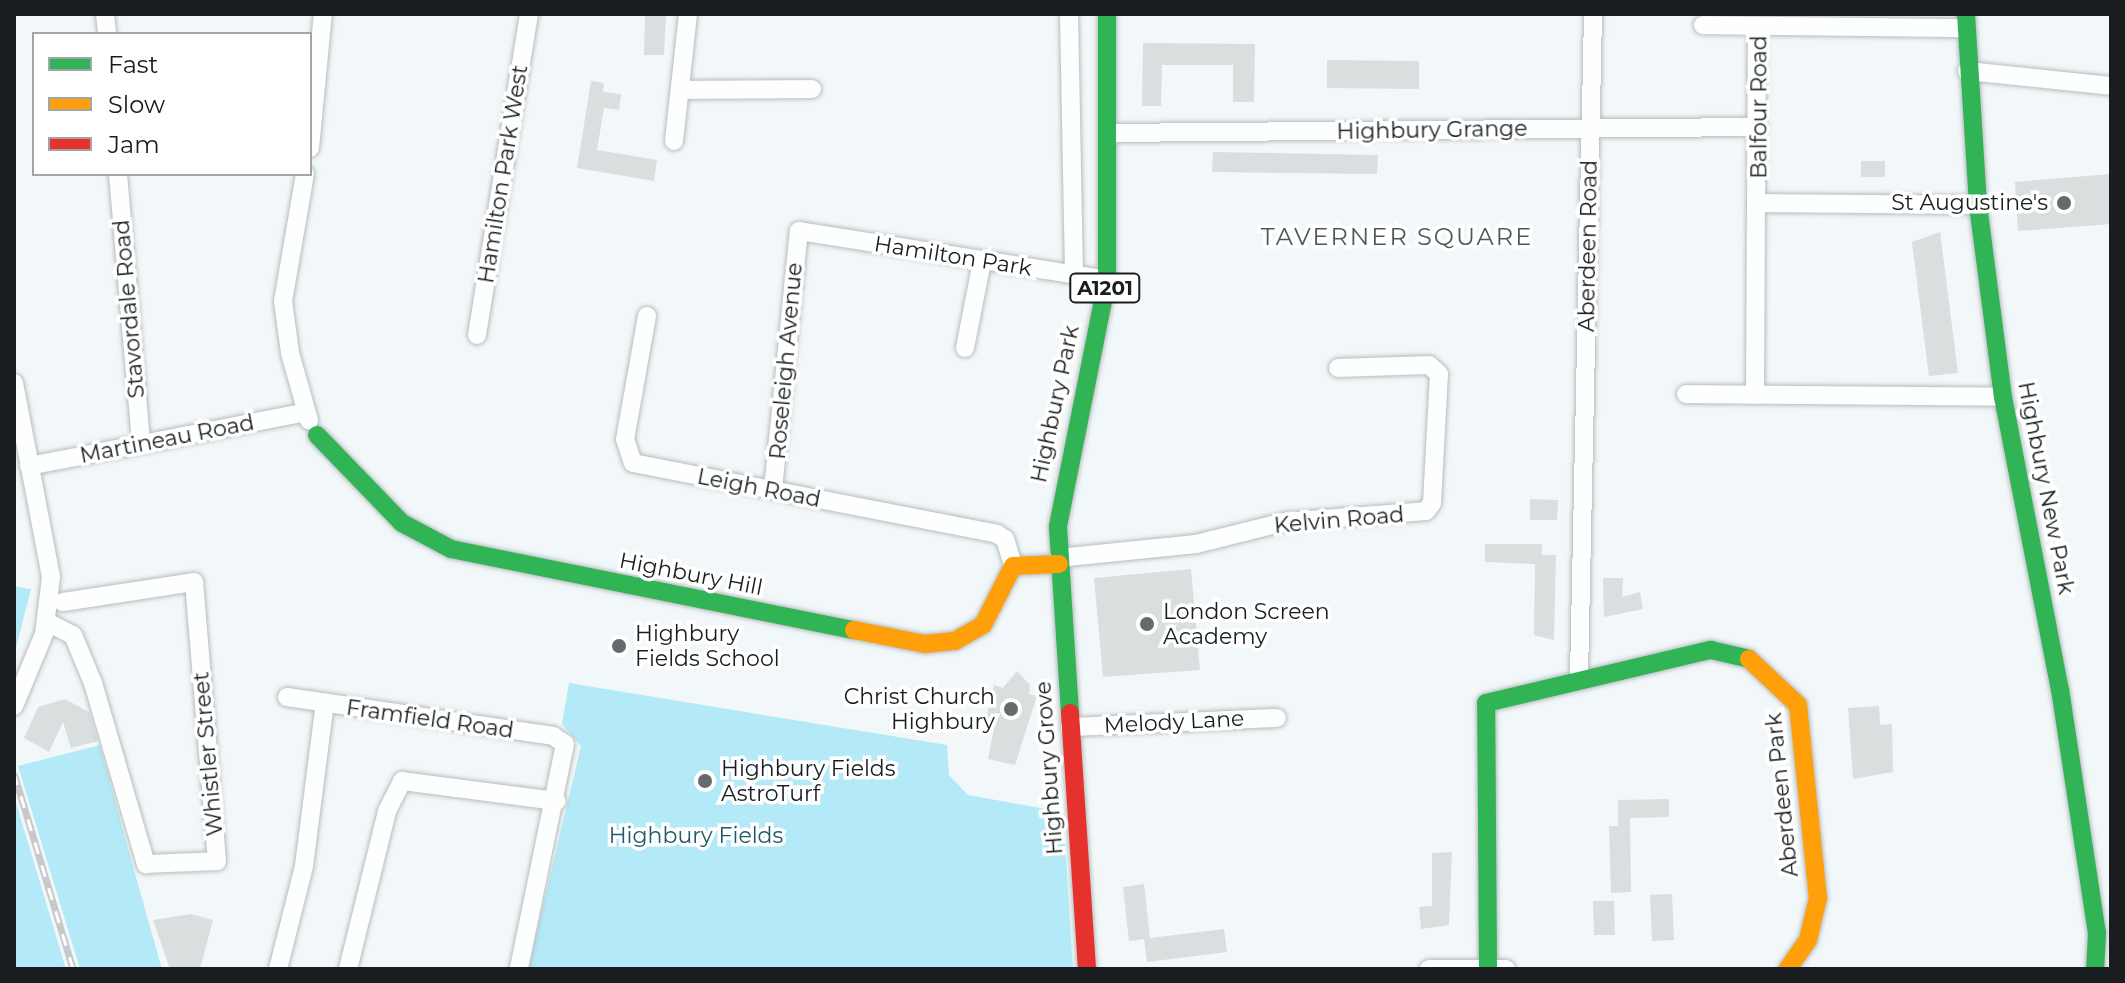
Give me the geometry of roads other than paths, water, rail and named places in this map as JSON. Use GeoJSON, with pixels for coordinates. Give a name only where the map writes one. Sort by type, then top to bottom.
{"type":"FeatureCollection","features":[{"type":"Feature","properties":{"kind":"street"},"geometry":{"type":"LineString","coordinates":[[312,127],[323,14]]}},
{"type":"Feature","properties":{"kind":"street","name":"Hamilton Park West"},"geometry":{"type":"LineString","coordinates":[[477,335],[529,14]]}},
{"type":"Feature","properties":{"kind":"street"},"geometry":{"type":"LineString","coordinates":[[674,141],[688,14]]}},
{"type":"Feature","properties":{"kind":"street"},"geometry":{"type":"LineString","coordinates":[[1069,14],[1074,275]]}},
{"type":"Feature","properties":{"kind":"street","name":"Highbury Park"},"geometry":{"type":"LineString","coordinates":[[1058,561],[1066,463],[1107,280],[1107,14]]}},
{"type":"Feature","properties":{"kind":"street","name":"Aberdeen Road"},"geometry":{"type":"LineString","coordinates":[[1579,677],[1593,14]]}},
{"type":"Feature","properties":{"kind":"street","name":"Balfour Road"},"geometry":{"type":"LineString","coordinates":[[1755,395],[1759,203],[1757,26],[1966,21]]}},
{"type":"Feature","properties":{"kind":"street","name":"Highbury New Park"},"geometry":{"type":"LineString","coordinates":[[1966,21],[1978,205],[2003,397],[2060,689],[2097,933],[2095,969]]}},
{"type":"Feature","properties":{"kind":"street"},"geometry":{"type":"LineString","coordinates":[[1703,25],[1757,26]]}},
{"type":"Feature","properties":{"kind":"street"},"geometry":{"type":"LineString","coordinates":[[1967,71],[2111,86]]}},
{"type":"Feature","properties":{"kind":"street"},"geometry":{"type":"LineString","coordinates":[[680,90],[812,89]]}},
{"type":"Feature","properties":{"kind":"street","name":"Highbury Grange"},"geometry":{"type":"LineString","coordinates":[[1107,133],[1758,127]]}},
{"type":"Feature","properties":{"kind":"street","name":"Stavordale Road"},"geometry":{"type":"LineString","coordinates":[[118,176],[141,444]]}},
{"type":"Feature","properties":{"kind":"street"},"geometry":{"type":"LineString","coordinates":[[305,176],[283,301],[311,423]]}},
{"type":"Feature","properties":{"kind":"street"},"geometry":{"type":"LineString","coordinates":[[1759,203],[1978,205]]}},
{"type":"Feature","properties":{"kind":"street","name":"Hamilton Park"},"geometry":{"type":"LineString","coordinates":[[799,231],[1107,280]]}},
{"type":"Feature","properties":{"kind":"street","name":"Roseleigh Avenue"},"geometry":{"type":"LineString","coordinates":[[773,490],[799,231]]}},
{"type":"Feature","properties":{"kind":"street"},"geometry":{"type":"LineString","coordinates":[[965,348],[982,261]]}},
{"type":"Feature","properties":{"kind":"street","name":"Leigh Road"},"geometry":{"type":"LineString","coordinates":[[647,316],[625,439],[627,456],[642,465],[997,534],[1005,539],[1013,566]]}},
{"type":"Feature","properties":{"kind":"street","name":"Kelvin Road"},"geometry":{"type":"LineString","coordinates":[[1058,561],[1196,544],[1284,522],[1426,511],[1432,503],[1439,374],[1429,365],[1338,368]]}},
{"type":"Feature","properties":{"kind":"street"},"geometry":{"type":"LineString","coordinates":[[14,383],[49,559],[47,622],[14,706]]}},
{"type":"Feature","properties":{"kind":"street"},"geometry":{"type":"LineString","coordinates":[[1686,394],[2003,397]]}},
{"type":"Feature","properties":{"kind":"street","name":"Martineau Road"},"geometry":{"type":"LineString","coordinates":[[29,466],[141,444],[311,423]]}},
{"type":"Feature","properties":{"kind":"street","name":"Highbury Hill"},"geometry":{"type":"LineString","coordinates":[[311,423],[402,523],[451,549],[925,644],[955,641],[983,625],[1013,566]]}},
{"type":"Feature","properties":{"kind":"street"},"geometry":{"type":"LineString","coordinates":[[1013,566],[1058,561]]}},
{"type":"Feature","properties":{"kind":"street","name":"Highbury Grove"},"geometry":{"type":"LineString","coordinates":[[1058,561],[1087,969]]}},
{"type":"Feature","properties":{"kind":"street","name":"Whistler Street"},"geometry":{"type":"LineString","coordinates":[[47,622],[73,635],[93,683],[146,864],[217,861],[194,582],[63,602]]}},
{"type":"Feature","properties":{"kind":"street","name":"Aberdeen Park"},"geometry":{"type":"LineString","coordinates":[[1429,969],[1497,968],[1483,713],[1495,697],[1711,650],[1748,658],[1793,694],[1818,898],[1808,940],[1788,969]]}},
{"type":"Feature","properties":{"kind":"street","name":"Framfield Road"},"geometry":{"type":"LineString","coordinates":[[287,697],[553,736],[567,748],[557,801]]}},
{"type":"Feature","properties":{"kind":"street"},"geometry":{"type":"LineString","coordinates":[[278,969],[304,866],[325,703]]}},
{"type":"Feature","properties":{"kind":"street","name":"Melody Lane"},"geometry":{"type":"LineString","coordinates":[[1070,727],[1277,718]]}},
{"type":"Feature","properties":{"kind":"street"},"geometry":{"type":"LineString","coordinates":[[348,969],[387,811],[402,781],[557,801],[519,969]]}},
{"type":"Feature","properties":{"kind":"railway"},"geometry":{"type":"LineString","coordinates":[[14,773],[73,969]]}},
{"type":"Feature","properties":{"kind":"place","name":"St Augustine's"},"geometry":{"type":"Point","coordinates":[2064,203]}},
{"type":"Feature","properties":{"kind":"place","name":"London Screen Academy"},"geometry":{"type":"Point","coordinates":[1147,624]}},
{"type":"Feature","properties":{"kind":"place","name":"Highbury Fields School"},"geometry":{"type":"Point","coordinates":[619,646]}},
{"type":"Feature","properties":{"kind":"place","name":"Christ Church Highbury"},"geometry":{"type":"Point","coordinates":[1011,709]}},
{"type":"Feature","properties":{"kind":"place","name":"Highbury Fields AstroTurf"},"geometry":{"type":"Point","coordinates":[705,781]}},
{"type":"Feature","properties":{"kind":"district","name":"TAVERNER SQUARE"},"geometry":{"type":"Point","coordinates":[1397,237]}},
{"type":"Feature","properties":{"kind":"park label","name":"Highbury Fields"},"geometry":{"type":"Point","coordinates":[696,836]}}]}
